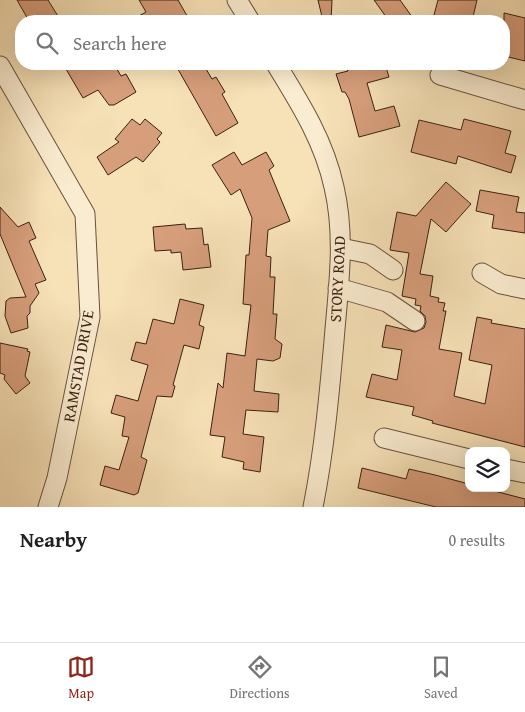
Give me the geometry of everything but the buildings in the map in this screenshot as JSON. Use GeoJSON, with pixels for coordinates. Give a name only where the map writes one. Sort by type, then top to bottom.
{"type":"FeatureCollection","features":[{"type":"Feature","properties":{"kind":"street"},"geometry":{"type":"LineString","coordinates":[[236,0],[246,15]]}},
{"type":"Feature","properties":{"kind":"street","name":"RAMSTAD DRIVE"},"geometry":{"type":"LineString","coordinates":[[0,66],[86,214],[90,317],[57,478],[48,507]]}},
{"type":"Feature","properties":{"kind":"street","name":"STORY ROAD"},"geometry":{"type":"LineString","coordinates":[[280,70],[315,129],[327,161],[340,216],[341,248],[323,456],[313,507]]}},
{"type":"Feature","properties":{"kind":"street"},"geometry":{"type":"LineString","coordinates":[[440,75],[525,100]]}},
{"type":"Feature","properties":{"kind":"street"},"geometry":{"type":"LineString","coordinates":[[341,248],[370,254],[393,270]]}},
{"type":"Feature","properties":{"kind":"street"},"geometry":{"type":"LineString","coordinates":[[482,273],[501,284],[525,290]]}},
{"type":"Feature","properties":{"kind":"street"},"geometry":{"type":"LineString","coordinates":[[338,288],[388,302],[416,321]]}},
{"type":"Feature","properties":{"kind":"street"},"geometry":{"type":"LineString","coordinates":[[384,438],[465,458]]}},
{"type":"Feature","properties":{"kind":"street"},"geometry":{"type":"LineString","coordinates":[[510,470],[525,473]]}}]}
